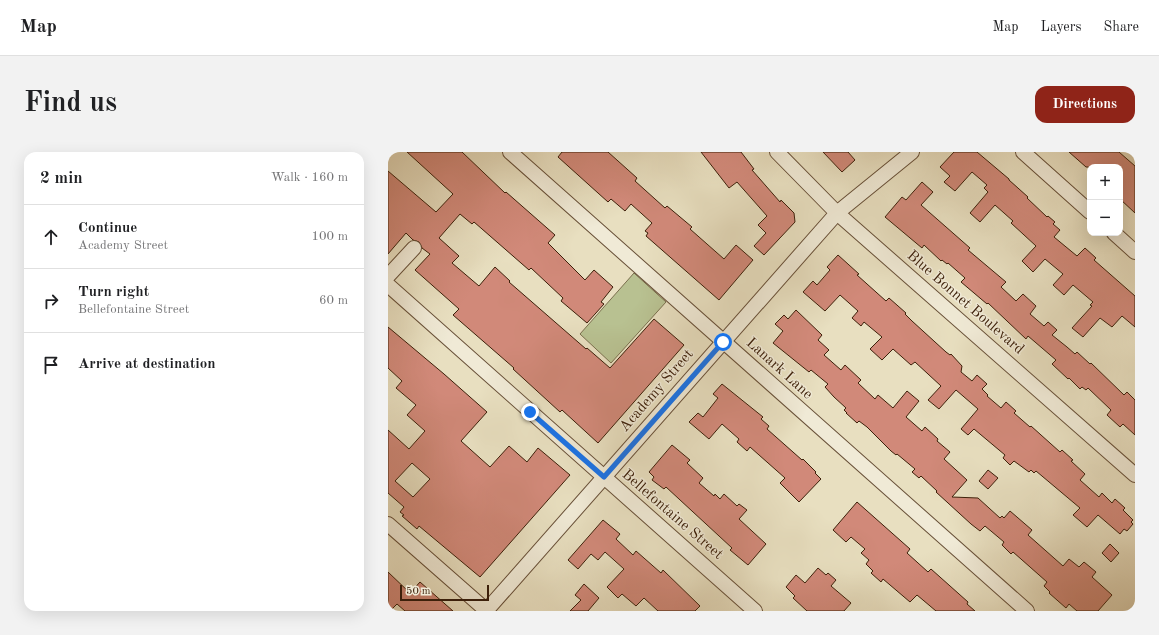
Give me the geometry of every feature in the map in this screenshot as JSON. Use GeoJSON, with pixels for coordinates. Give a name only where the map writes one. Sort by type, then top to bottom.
{"type":"FeatureCollection","features":[{"type":"Feature","properties":{"kind":"street","name":"Lanark Lane"},"geometry":{"type":"LineString","coordinates":[[510,152],[1027,611]]}},
{"type":"Feature","properties":{"kind":"street","name":"Blue Bonnet Boulevard"},"geometry":{"type":"LineString","coordinates":[[777,152],[837,213],[1135,475]]}},
{"type":"Feature","properties":{"kind":"street","name":"Academy Street"},"geometry":{"type":"LineString","coordinates":[[487,611],[837,213],[912,152]]}},
{"type":"Feature","properties":{"kind":"street"},"geometry":{"type":"LineString","coordinates":[[1023,152],[1087,209]]}},
{"type":"Feature","properties":{"kind":"street"},"geometry":{"type":"LineString","coordinates":[[1117,236],[1135,252]]}},
{"type":"Feature","properties":{"kind":"street"},"geometry":{"type":"LineString","coordinates":[[388,276],[414,248]]}},
{"type":"Feature","properties":{"kind":"street","name":"Bellefontaine Street"},"geometry":{"type":"LineString","coordinates":[[388,285],[755,611]]}},
{"type":"Feature","properties":{"kind":"street"},"geometry":{"type":"LineString","coordinates":[[388,524],[487,611]]}},
{"type":"Feature","properties":{"kind":"green space"},"geometry":{"type":"Polygon","coordinates":[[[634,273],[666,302],[611,363],[580,334],[634,273]]]}},
{"type":"Feature","properties":{"kind":"building"},"geometry":{"type":"Polygon","coordinates":[[[407,152],[462,152],[505,193],[506,192],[555,235],[548,243],[585,280],[594,270],[613,287],[601,302],[604,304],[587,323],[561,301],[563,298],[531,268],[529,270],[474,222],[472,224],[460,214],[439,238],[459,256],[452,263],[479,286],[495,267],[510,281],[509,282],[610,368],[654,319],[684,345],[598,443],[562,410],[560,412],[513,369],[514,368],[453,315],[459,309],[415,270],[430,254],[422,248],[419,242],[413,240],[406,233],[388,254],[388,171],[436,212],[453,194],[407,152]]]}},
{"type":"Feature","properties":{"kind":"building"},"geometry":{"type":"Polygon","coordinates":[[[562,152],[608,152],[637,178],[635,181],[665,208],[667,206],[692,227],[690,229],[724,259],[736,245],[753,260],[719,300],[646,236],[648,233],[645,231],[652,223],[631,204],[625,211],[611,199],[608,202],[558,157],[562,152]]]}},
{"type":"Feature","properties":{"kind":"building"},"geometry":{"type":"Polygon","coordinates":[[[701,152],[741,152],[754,169],[752,170],[780,202],[781,200],[794,213],[795,222],[764,255],[754,246],[766,233],[758,225],[767,216],[737,182],[729,188],[701,152]]]}},
{"type":"Feature","properties":{"kind":"building"},"geometry":{"type":"Polygon","coordinates":[[[823,152],[848,152],[855,160],[842,172],[823,152]]]}},
{"type":"Feature","properties":{"kind":"building"},"geometry":{"type":"Polygon","coordinates":[[[954,152],[977,152],[1009,179],[1047,217],[1048,216],[1055,222],[1053,224],[1060,230],[1054,237],[1077,256],[1085,248],[1096,258],[1094,260],[1135,296],[1135,327],[1122,316],[1112,327],[1100,318],[1083,337],[1072,328],[1092,306],[1090,305],[1093,302],[1073,285],[1064,295],[1053,285],[1063,274],[1045,259],[1033,272],[1022,261],[1036,246],[1011,223],[1013,221],[995,205],[980,222],[970,213],[988,192],[984,188],[987,185],[972,172],[955,191],[944,182],[950,176],[940,167],[954,152]]]}},
{"type":"Feature","properties":{"kind":"building"},"geometry":{"type":"Polygon","coordinates":[[[1069,152],[1119,152],[1135,166],[1135,213],[1123,202],[1123,164],[1087,164],[1086,167],[1069,152]]]}},
{"type":"Feature","properties":{"kind":"building"},"geometry":{"type":"Polygon","coordinates":[[[922,182],[933,192],[921,205],[970,248],[968,250],[1006,282],[1001,287],[1016,301],[1023,294],[1036,306],[1030,314],[1044,326],[1048,322],[1057,330],[1052,335],[1075,354],[1077,352],[1090,364],[1091,363],[1124,395],[1127,392],[1135,400],[1135,435],[1123,424],[1120,427],[1107,415],[1111,410],[1088,388],[1086,390],[1082,387],[1080,389],[1069,378],[1068,379],[1052,364],[1056,360],[1028,336],[1026,339],[988,303],[987,304],[961,282],[965,278],[948,263],[947,264],[942,260],[941,261],[924,245],[922,248],[885,217],[902,197],[906,200],[922,182]]]}},
{"type":"Feature","properties":{"kind":"building"},"geometry":{"type":"Polygon","coordinates":[[[838,255],[859,274],[857,275],[886,301],[889,298],[946,352],[950,355],[951,354],[962,366],[961,372],[972,381],[977,375],[987,384],[982,389],[988,395],[987,396],[1001,408],[1006,402],[1016,411],[1014,413],[1030,427],[1031,426],[1060,452],[1062,450],[1073,460],[1071,461],[1085,474],[1080,480],[1099,497],[1102,493],[1112,503],[1115,499],[1125,508],[1123,510],[1133,520],[1131,522],[1133,524],[1127,531],[1124,529],[1120,534],[1098,515],[1087,527],[1073,515],[1080,508],[1036,471],[1034,473],[1031,470],[1029,472],[1014,461],[1010,465],[1003,458],[1005,455],[974,429],[968,435],[961,429],[978,409],[956,390],[939,409],[928,400],[941,386],[915,362],[911,365],[893,349],[882,360],[870,349],[882,337],[864,322],[861,326],[852,318],[858,311],[840,295],[825,311],[803,292],[813,281],[817,285],[830,270],[827,267],[838,255]]]}},
{"type":"Feature","properties":{"kind":"building"},"geometry":{"type":"Polygon","coordinates":[[[796,310],[822,335],[818,340],[829,350],[824,355],[841,370],[845,365],[861,380],[858,383],[875,399],[878,395],[893,408],[907,391],[919,401],[906,417],[922,431],[925,427],[938,439],[937,441],[950,452],[944,459],[967,480],[952,497],[978,498],[1000,518],[1002,516],[1004,518],[1010,511],[1032,530],[1028,535],[1063,566],[1069,559],[1079,567],[1084,562],[1096,572],[1092,577],[1112,595],[1098,611],[1077,611],[1069,604],[1066,608],[1049,593],[1050,592],[1044,586],[1047,582],[1013,552],[1011,554],[1002,545],[1004,542],[985,526],[980,531],[971,524],[921,476],[919,478],[912,472],[915,469],[891,451],[867,427],[859,421],[857,423],[846,413],[844,410],[846,408],[825,387],[828,384],[811,370],[809,372],[773,343],[783,331],[775,324],[784,315],[788,319],[796,310]]]}},
{"type":"Feature","properties":{"kind":"building"},"geometry":{"type":"Polygon","coordinates":[[[388,327],[487,412],[461,441],[490,467],[509,446],[527,462],[538,448],[570,475],[480,577],[419,526],[417,529],[402,516],[404,515],[400,512],[404,507],[388,493],[388,430],[409,449],[425,431],[407,415],[416,405],[396,388],[402,381],[388,368],[388,327]],[[412,463],[395,481],[413,497],[430,479],[412,463]]]}},
{"type":"Feature","properties":{"kind":"building"},"geometry":{"type":"Polygon","coordinates":[[[722,384],[763,417],[761,419],[769,426],[767,429],[802,460],[803,459],[821,479],[799,502],[780,483],[785,478],[750,447],[747,451],[737,442],[739,439],[722,424],[709,439],[689,422],[698,413],[703,417],[718,398],[713,394],[722,384]]]}},
{"type":"Feature","properties":{"kind":"building"},"geometry":{"type":"Polygon","coordinates":[[[672,445],[690,460],[687,463],[703,478],[699,483],[714,496],[715,494],[720,499],[724,494],[737,506],[739,504],[747,510],[739,519],[766,544],[748,565],[730,550],[732,548],[666,487],[664,489],[652,480],[654,477],[649,472],[672,445]]]}},
{"type":"Feature","properties":{"kind":"building"},"geometry":{"type":"Polygon","coordinates":[[[988,470],[998,478],[988,489],[979,481],[988,470]]]}},
{"type":"Feature","properties":{"kind":"building"},"geometry":{"type":"Polygon","coordinates":[[[857,502],[910,549],[907,553],[928,572],[931,569],[968,602],[967,604],[975,611],[936,611],[917,595],[910,602],[883,579],[881,582],[871,573],[873,571],[866,564],[869,560],[861,553],[865,549],[851,537],[846,542],[833,530],[857,502]]]}},
{"type":"Feature","properties":{"kind":"building"},"geometry":{"type":"Polygon","coordinates":[[[603,520],[620,534],[616,539],[633,555],[636,551],[661,573],[663,570],[700,606],[695,611],[658,611],[644,598],[636,606],[622,594],[618,598],[607,587],[624,569],[605,552],[598,560],[591,554],[578,569],[568,560],[603,520]]]}},
{"type":"Feature","properties":{"kind":"building"},"geometry":{"type":"Polygon","coordinates":[[[1110,544],[1119,553],[1111,562],[1102,553],[1110,544]]]}},
{"type":"Feature","properties":{"kind":"building"},"geometry":{"type":"Polygon","coordinates":[[[818,568],[826,575],[828,573],[836,580],[831,586],[851,603],[844,611],[807,611],[793,598],[795,596],[786,587],[796,575],[805,583],[818,568]]]}},
{"type":"Feature","properties":{"kind":"building"},"geometry":{"type":"Polygon","coordinates":[[[388,572],[410,593],[420,582],[453,611],[405,611],[397,604],[390,611],[388,611],[388,572]]]}},
{"type":"Feature","properties":{"kind":"building"},"geometry":{"type":"Polygon","coordinates":[[[584,584],[599,598],[588,611],[570,611],[581,600],[575,595],[584,584]]]}},
{"type":"Feature","properties":{"kind":"route"},"geometry":{"type":"LineString","coordinates":[[530,412],[604,477],[723,342]]}}]}
